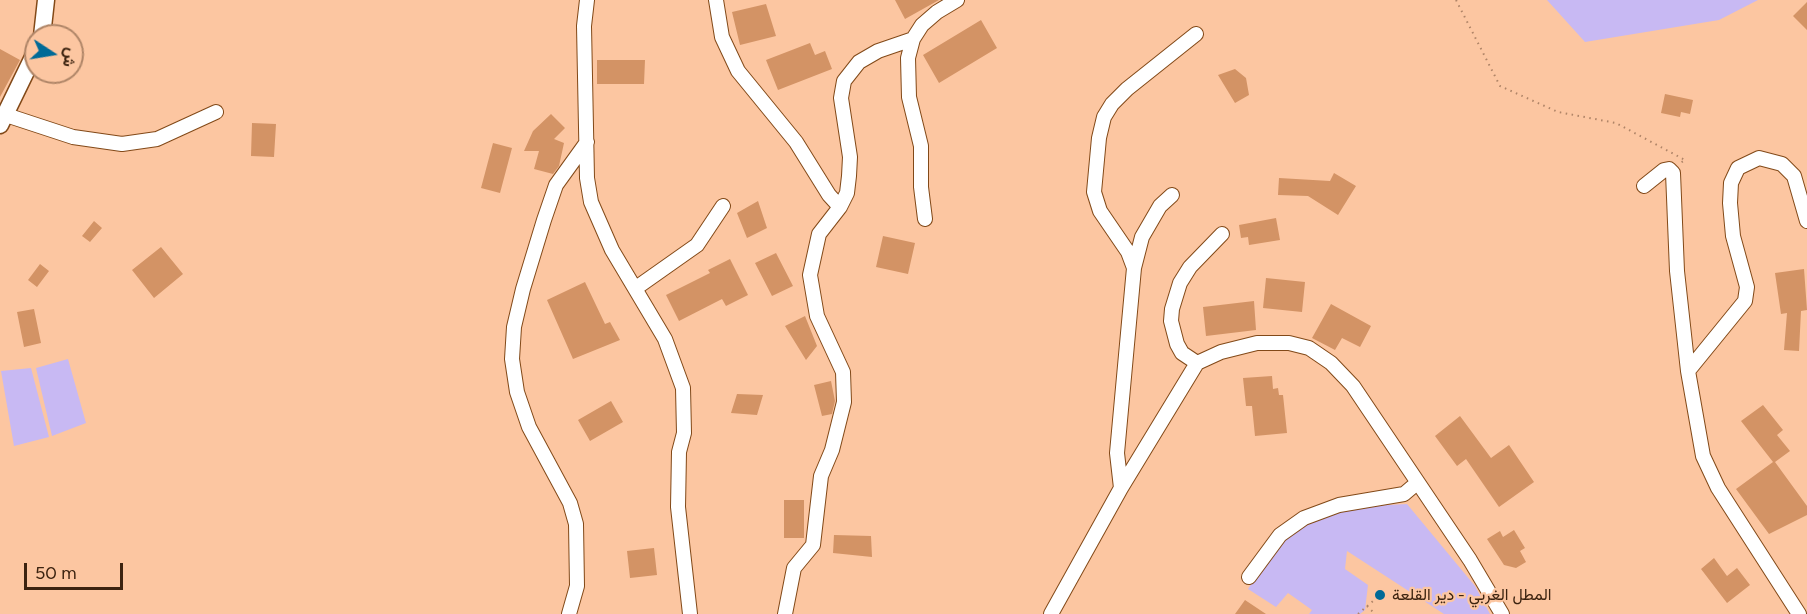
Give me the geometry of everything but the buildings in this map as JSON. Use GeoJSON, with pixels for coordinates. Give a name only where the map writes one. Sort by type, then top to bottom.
{"type":"FeatureCollection","features":[{"type":"Feature","properties":{"kind":"main road"},"geometry":{"type":"LineString","coordinates":[[43,24],[46,0]]}},
{"type":"Feature","properties":{"kind":"main road"},"geometry":{"type":"LineString","coordinates":[[3,120],[24,76]]}},
{"type":"Feature","properties":{"kind":"street"},"geometry":{"type":"LineString","coordinates":[[587,0],[584,26],[587,178],[591,202],[612,250],[665,339],[683,388],[684,433],[679,452],[678,497],[690,614]]}},
{"type":"Feature","properties":{"kind":"street"},"geometry":{"type":"LineString","coordinates":[[716,0],[722,38],[738,71],[796,142],[829,195],[840,207]]}},
{"type":"Feature","properties":{"kind":"street"},"geometry":{"type":"LineString","coordinates":[[925,219],[921,187],[921,146],[909,97],[908,58],[912,39],[922,25],[937,12],[957,0]]}},
{"type":"Feature","properties":{"kind":"street"},"geometry":{"type":"LineString","coordinates":[[1134,268],[1125,246],[1100,211],[1094,192],[1101,127],[1112,104],[1127,89],[1196,34]]}},
{"type":"Feature","properties":{"kind":"street"},"geometry":{"type":"LineString","coordinates":[[785,614],[794,568],[813,545],[821,476],[832,450],[844,402],[843,372],[817,316],[810,275],[819,234],[840,207],[847,193],[850,157],[841,98],[844,81],[859,62],[878,51],[912,39]]}},
{"type":"Feature","properties":{"kind":"street"},"geometry":{"type":"LineString","coordinates":[[3,120],[74,137],[122,144],[157,139],[216,112]]}},
{"type":"Feature","properties":{"kind":"street"},"geometry":{"type":"LineString","coordinates":[[569,614],[577,586],[576,524],[570,503],[528,427],[517,392],[512,359],[514,327],[523,289],[556,185],[587,142]]}},
{"type":"Feature","properties":{"kind":"street"},"geometry":{"type":"LineString","coordinates":[[1688,370],[1741,306],[1746,294],[1747,287],[1732,236],[1731,183],[1738,168],[1759,158],[1782,164],[1794,176],[1807,221]]}},
{"type":"Feature","properties":{"kind":"street"},"geometry":{"type":"LineString","coordinates":[[1644,186],[1664,170],[1670,169],[1673,173],[1677,272],[1688,370],[1703,456],[1718,488],[1799,614]]}},
{"type":"Feature","properties":{"kind":"street"},"geometry":{"type":"LineString","coordinates":[[1121,488],[1117,453],[1134,268],[1142,237],[1160,206],[1172,195]]}},
{"type":"Feature","properties":{"kind":"street"},"geometry":{"type":"LineString","coordinates":[[636,288],[697,246],[723,206]]}},
{"type":"Feature","properties":{"kind":"street"},"geometry":{"type":"LineString","coordinates":[[1197,363],[1182,353],[1177,344],[1171,321],[1172,309],[1180,283],[1190,267],[1222,234]]}},
{"type":"Feature","properties":{"kind":"street"},"geometry":{"type":"LineString","coordinates":[[1051,614],[1121,488],[1197,363],[1221,352],[1257,343],[1289,343],[1309,348],[1331,363],[1353,386],[1470,560],[1502,614]]}},
{"type":"Feature","properties":{"kind":"street"},"geometry":{"type":"LineString","coordinates":[[1249,577],[1280,535],[1304,518],[1339,505],[1404,494],[1417,483]]}},
{"type":"Feature","properties":{"kind":"path"},"geometry":{"type":"LineString","coordinates":[[1456,0],[1500,86],[1558,112],[1616,123],[1685,160],[1670,169]]}},
{"type":"Feature","properties":{"kind":"path"},"geometry":{"type":"LineString","coordinates":[[1358,614],[1380,595]]}},
{"type":"Feature","properties":{"kind":"path"},"geometry":{"type":"LineString","coordinates":[[1367,606],[1375,614]]}},
{"type":"Feature","properties":{"kind":"shaded area"},"geometry":{"type":"Polygon","coordinates":[[[1547,0],[1758,0],[1719,20],[1585,42],[1547,0]]]}},
{"type":"Feature","properties":{"kind":"shaded area"},"geometry":{"type":"Polygon","coordinates":[[[68,359],[86,423],[52,436],[36,368],[68,359]]]}},
{"type":"Feature","properties":{"kind":"shaded area"},"geometry":{"type":"Polygon","coordinates":[[[31,368],[49,437],[14,446],[1,371],[31,368]]]}},
{"type":"Feature","properties":{"kind":"shaded area"},"geometry":{"type":"Polygon","coordinates":[[[1407,504],[1475,586],[1490,614],[1444,614],[1347,551],[1345,569],[1368,585],[1365,610],[1360,614],[1309,614],[1312,610],[1288,593],[1276,607],[1248,589],[1278,542],[1299,525],[1350,507],[1407,504]]]}},
{"type":"Feature","properties":{"kind":"place","name":"المطل الغربي - دير القلعة"},"geometry":{"type":"Point","coordinates":[1380,595]}}]}
